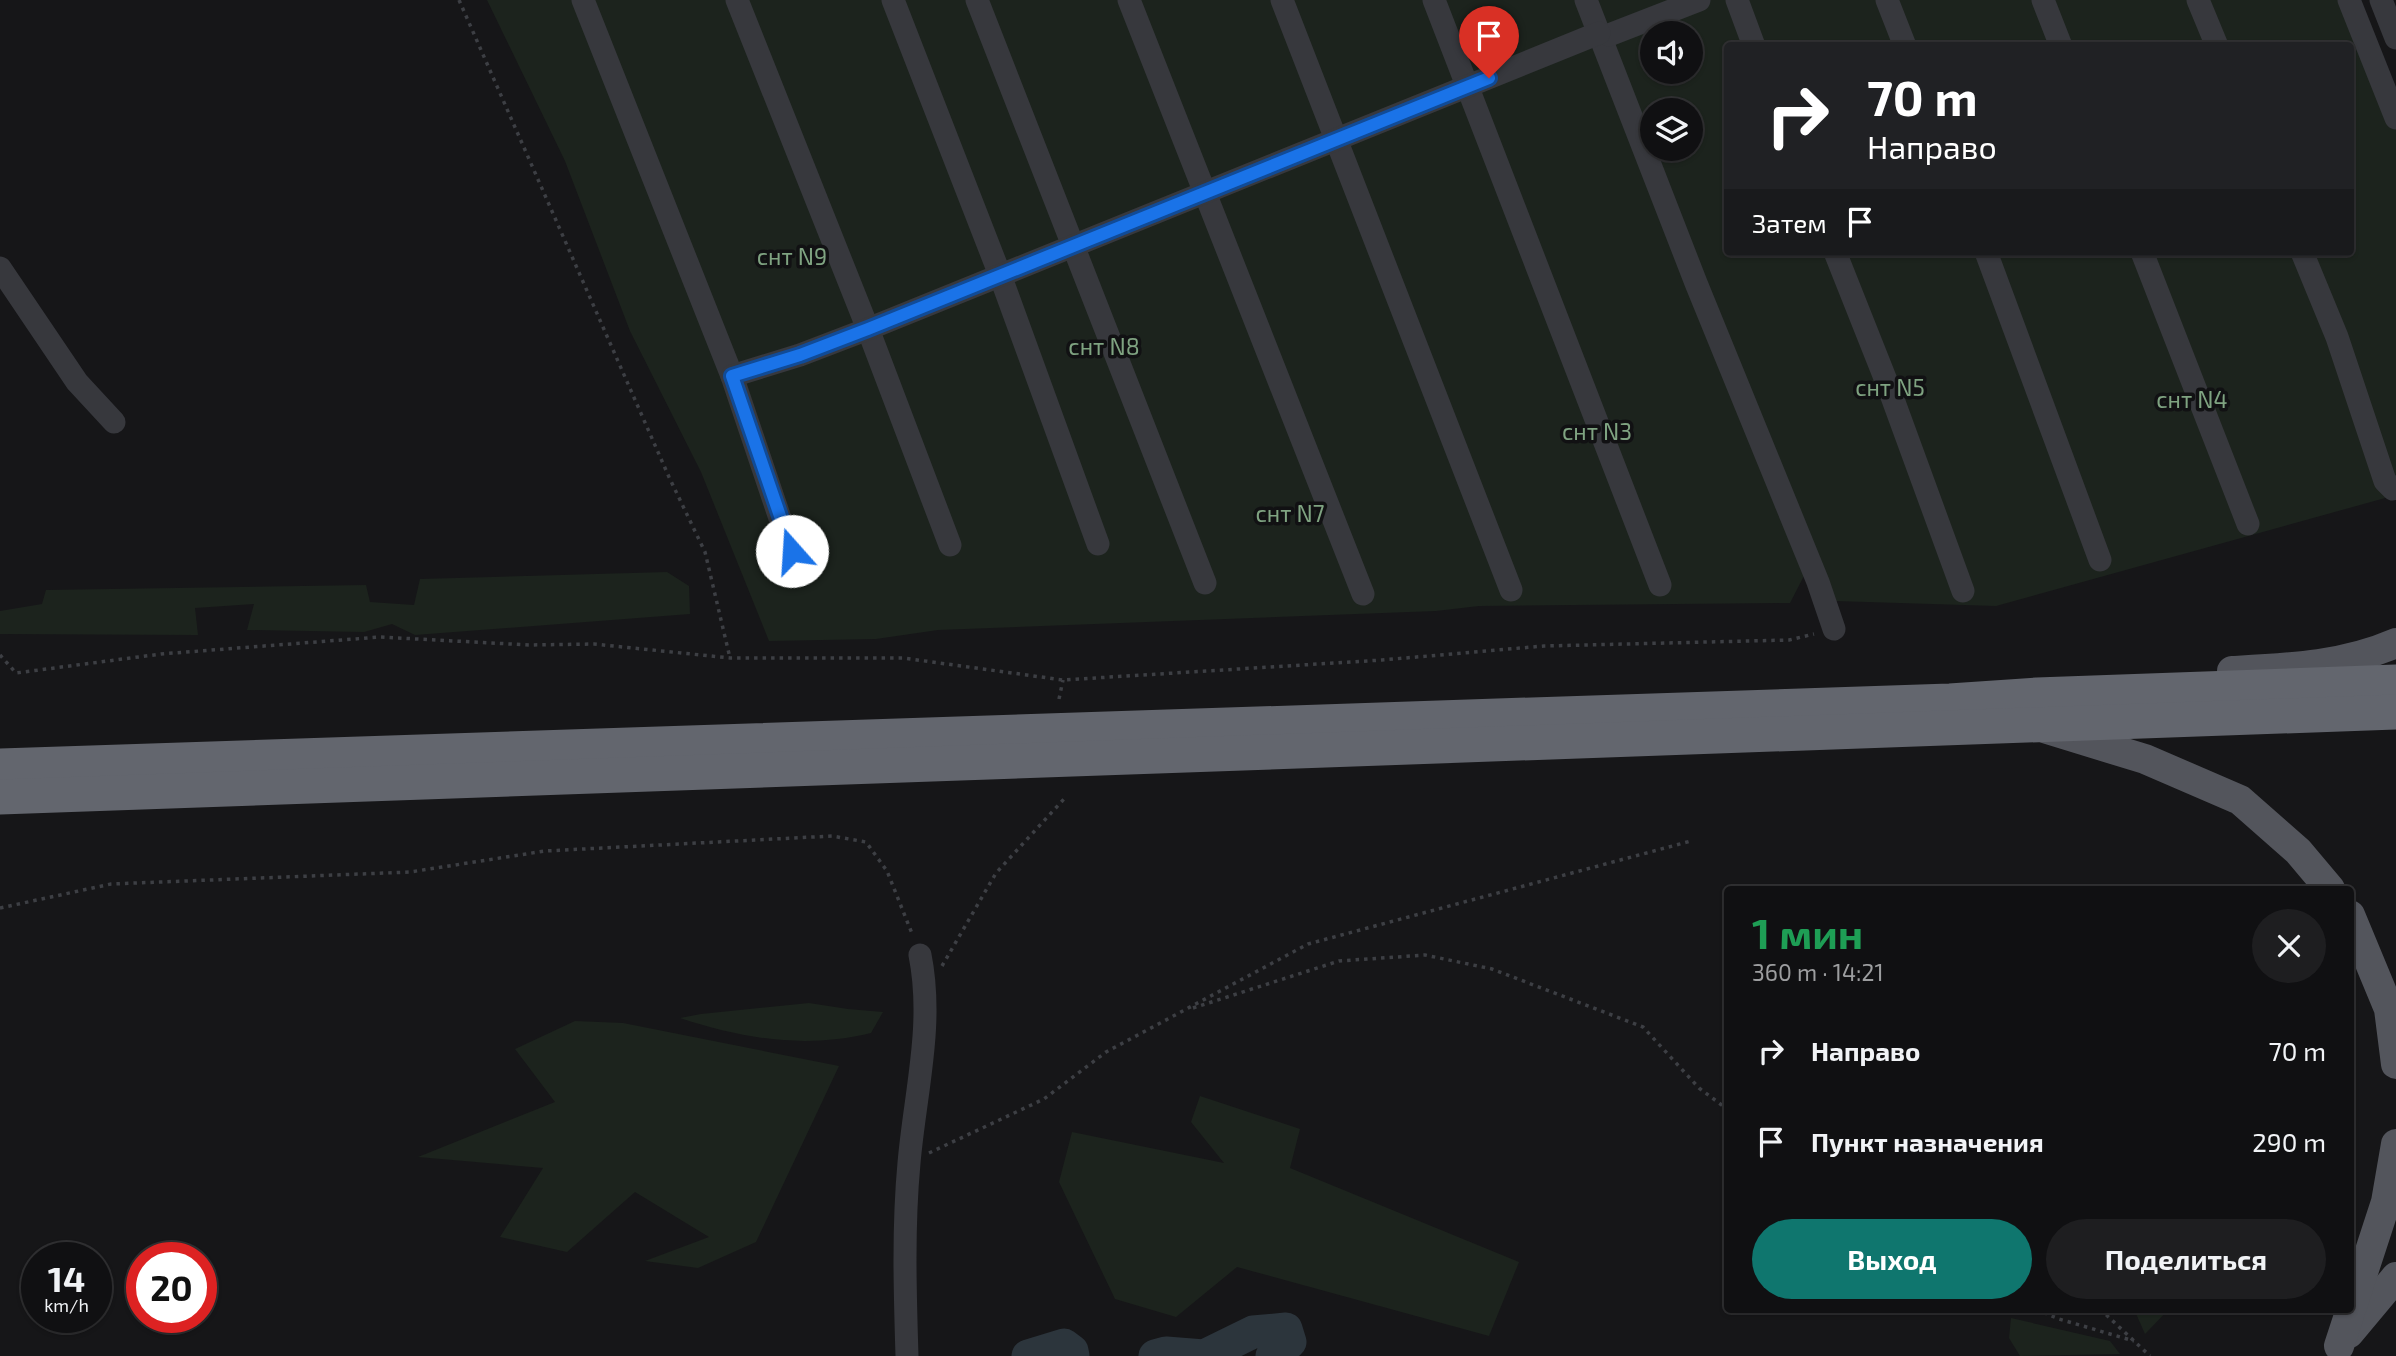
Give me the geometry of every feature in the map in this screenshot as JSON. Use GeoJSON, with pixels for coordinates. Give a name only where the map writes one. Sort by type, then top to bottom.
{"type":"FeatureCollection","features":[{"type":"Feature","properties":{"kind":"highway"},"geometry":{"type":"LineString","coordinates":[[0,797],[2035,710],[2396,682]]}},
{"type":"Feature","properties":{"kind":"highway"},"geometry":{"type":"LineString","coordinates":[[0,766],[1922,702],[2035,710],[2396,712]]}},
{"type":"Feature","properties":{"kind":"main road"},"geometry":{"type":"LineString","coordinates":[[2035,710],[2096,680],[2315,666],[2368,656],[2396,643]]}},
{"type":"Feature","properties":{"kind":"main road"},"geometry":{"type":"LineString","coordinates":[[2035,710],[2240,800],[2298,851],[2327,886]]}},
{"type":"Feature","properties":{"kind":"main road"},"geometry":{"type":"LineString","coordinates":[[2354,925],[2389,1009],[2396,1064]]}},
{"type":"Feature","properties":{"kind":"main road"},"geometry":{"type":"LineString","coordinates":[[2354,1295],[2386,1202],[2396,1144]]}},
{"type":"Feature","properties":{"kind":"main road"},"geometry":{"type":"LineString","coordinates":[[2335,1351],[2396,1230]]}},
{"type":"Feature","properties":{"kind":"main road"},"geometry":{"type":"LineString","coordinates":[[2335,1351],[2396,1277]]}},
{"type":"Feature","properties":{"kind":"main road"},"geometry":{"type":"LineString","coordinates":[[2335,1351],[2348,1313]]}},
{"type":"Feature","properties":{"kind":"street"},"geometry":{"type":"LineString","coordinates":[[583,0],[732,376],[792,551]]}},
{"type":"Feature","properties":{"kind":"street"},"geometry":{"type":"LineString","coordinates":[[737,0],[868,329],[950,545]]}},
{"type":"Feature","properties":{"kind":"street"},"geometry":{"type":"LineString","coordinates":[[893,0],[1000,275],[1098,544]]}},
{"type":"Feature","properties":{"kind":"street"},"geometry":{"type":"LineString","coordinates":[[977,0],[1205,583]]}},
{"type":"Feature","properties":{"kind":"street"},"geometry":{"type":"LineString","coordinates":[[1129,0],[1363,594]]}},
{"type":"Feature","properties":{"kind":"street"},"geometry":{"type":"LineString","coordinates":[[1282,0],[1511,590]]}},
{"type":"Feature","properties":{"kind":"street"},"geometry":{"type":"LineString","coordinates":[[1434,0],[1660,585]]}},
{"type":"Feature","properties":{"kind":"street"},"geometry":{"type":"LineString","coordinates":[[1586,0],[1604,34],[1640,120]]}},
{"type":"Feature","properties":{"kind":"street"},"geometry":{"type":"LineString","coordinates":[[1596,0],[1604,34],[1696,283],[1818,582],[1834,629]]}},
{"type":"Feature","properties":{"kind":"street"},"geometry":{"type":"LineString","coordinates":[[732,376],[800,355],[868,329],[1468,87],[1699,0]]}},
{"type":"Feature","properties":{"kind":"street"},"geometry":{"type":"LineString","coordinates":[[1737,0],[1753,42]]}},
{"type":"Feature","properties":{"kind":"street"},"geometry":{"type":"LineString","coordinates":[[1887,0],[1903,42]]}},
{"type":"Feature","properties":{"kind":"street"},"geometry":{"type":"LineString","coordinates":[[2043,0],[2059,42]]}},
{"type":"Feature","properties":{"kind":"street"},"geometry":{"type":"LineString","coordinates":[[2198,0],[2215,42]]}},
{"type":"Feature","properties":{"kind":"street"},"geometry":{"type":"LineString","coordinates":[[2349,0],[2396,118]]}},
{"type":"Feature","properties":{"kind":"street"},"geometry":{"type":"LineString","coordinates":[[2381,0],[2396,38]]}},
{"type":"Feature","properties":{"kind":"street"},"geometry":{"type":"LineString","coordinates":[[1657,161],[1692,251],[1838,597]]}},
{"type":"Feature","properties":{"kind":"street"},"geometry":{"type":"LineString","coordinates":[[1837,256],[1887,383],[1963,591]]}},
{"type":"Feature","properties":{"kind":"street"},"geometry":{"type":"LineString","coordinates":[[1987,256],[2100,560]]}},
{"type":"Feature","properties":{"kind":"street"},"geometry":{"type":"LineString","coordinates":[[2144,256],[2249,524]]}},
{"type":"Feature","properties":{"kind":"street"},"geometry":{"type":"LineString","coordinates":[[2304,256],[2337,337],[2385,481],[2396,488]]}},
{"type":"Feature","properties":{"kind":"street"},"geometry":{"type":"LineString","coordinates":[[0,268],[77,382],[114,422]]}},
{"type":"Feature","properties":{"kind":"street"},"geometry":{"type":"LineString","coordinates":[[907,1356],[904,1271],[909,1163],[925,1041],[926,983],[920,955]]}},
{"type":"Feature","properties":{"kind":"path"},"geometry":{"type":"LineString","coordinates":[[459,0],[663,464],[705,552],[730,658]]}},
{"type":"Feature","properties":{"kind":"path"},"geometry":{"type":"LineString","coordinates":[[0,655],[16,673],[161,654],[380,637],[529,645],[594,644],[730,658],[903,658],[1063,680],[1368,661],[1544,646],[1789,640],[1834,629]]}},
{"type":"Feature","properties":{"kind":"path"},"geometry":{"type":"LineString","coordinates":[[1059,699],[1063,680]]}},
{"type":"Feature","properties":{"kind":"path"},"geometry":{"type":"LineString","coordinates":[[926,983],[939,972],[996,873],[1064,799]]}},
{"type":"Feature","properties":{"kind":"path"},"geometry":{"type":"LineString","coordinates":[[0,908],[111,884],[410,872],[545,851],[832,836],[866,842],[887,871],[920,955]]}},
{"type":"Feature","properties":{"kind":"path"},"geometry":{"type":"LineString","coordinates":[[909,1163],[1044,1099],[1106,1052],[1308,944],[1691,841]]}},
{"type":"Feature","properties":{"kind":"path"},"geometry":{"type":"LineString","coordinates":[[1184,1010],[1339,961],[1425,956],[1492,969],[1643,1027],[1699,1088],[1724,1107]]}},
{"type":"Feature","properties":{"kind":"path"},"geometry":{"type":"LineString","coordinates":[[2045,1313],[2134,1341]]}},
{"type":"Feature","properties":{"kind":"path"},"geometry":{"type":"LineString","coordinates":[[2104,1313],[2150,1356]]}},
{"type":"Feature","properties":{"kind":"green space"},"geometry":{"type":"Polygon","coordinates":[[[487,0],[1580,0],[1640,152],[1640,161],[1644,161],[1806,572],[1790,603],[1479,606],[1436,611],[938,630],[876,639],[769,641],[701,472],[630,331],[565,161],[487,0]]]}},
{"type":"Feature","properties":{"kind":"green space"},"geometry":{"type":"Polygon","coordinates":[[[1592,0],[2355,0],[2396,104],[2396,495],[1996,606],[1835,601],[1657,161],[1703,161],[1703,98],[1640,98],[1640,118],[1592,0]]]}},
{"type":"Feature","properties":{"kind":"green space"},"geometry":{"type":"Polygon","coordinates":[[[667,572],[689,586],[690,614],[415,635],[392,624],[364,632],[247,630],[254,604],[195,608],[198,635],[0,634],[0,611],[42,604],[46,590],[366,585],[370,602],[414,605],[420,579],[667,572]]]}},
{"type":"Feature","properties":{"kind":"green space"},"geometry":{"type":"Polygon","coordinates":[[[809,1003],[883,1012],[871,1033],[846,1038],[798,1041],[751,1036],[680,1018],[701,1014],[809,1003]]]}},
{"type":"Feature","properties":{"kind":"green space"},"geometry":{"type":"Polygon","coordinates":[[[575,1021],[623,1023],[839,1066],[756,1242],[698,1268],[645,1261],[709,1237],[635,1192],[567,1252],[500,1237],[543,1168],[418,1157],[555,1102],[515,1049],[575,1021]]]}},
{"type":"Feature","properties":{"kind":"green space"},"geometry":{"type":"Polygon","coordinates":[[[1200,1096],[1300,1129],[1290,1168],[1519,1262],[1489,1336],[1237,1267],[1176,1317],[1115,1299],[1059,1182],[1072,1132],[1224,1163],[1191,1122],[1200,1096]]]}},
{"type":"Feature","properties":{"kind":"green space"},"geometry":{"type":"Polygon","coordinates":[[[2136,1313],[2165,1313],[2145,1334],[2136,1313]]]}},
{"type":"Feature","properties":{"kind":"green space"},"geometry":{"type":"Polygon","coordinates":[[[2011,1318],[2110,1341],[2120,1354],[2020,1356],[2009,1338],[2011,1318]]]}},
{"type":"Feature","properties":{"kind":"waterway"},"geometry":{"type":"LineString","coordinates":[[1155,1356],[1166,1353],[1204,1356],[1253,1332],[1286,1329],[1290,1342],[1272,1356]]}},
{"type":"Feature","properties":{"kind":"waterway"},"geometry":{"type":"LineString","coordinates":[[1028,1356],[1064,1345],[1072,1351],[1073,1356]]}},
{"type":"Feature","properties":{"kind":"route"},"geometry":{"type":"LineString","coordinates":[[792,551],[732,376],[800,355],[868,329],[1489,78]]}},
{"type":"Feature","properties":{"kind":"park label","name":"снт N9"},"geometry":{"type":"Point","coordinates":[792,256]}},
{"type":"Feature","properties":{"kind":"park label","name":"снт N8"},"geometry":{"type":"Point","coordinates":[1104,346]}},
{"type":"Feature","properties":{"kind":"park label","name":"снт N5"},"geometry":{"type":"Point","coordinates":[1890,387]}},
{"type":"Feature","properties":{"kind":"park label","name":"снт N4"},"geometry":{"type":"Point","coordinates":[2192,399]}},
{"type":"Feature","properties":{"kind":"park label","name":"снт N3"},"geometry":{"type":"Point","coordinates":[1597,431]}},
{"type":"Feature","properties":{"kind":"park label","name":"снт N7"},"geometry":{"type":"Point","coordinates":[1290,513]}}]}
